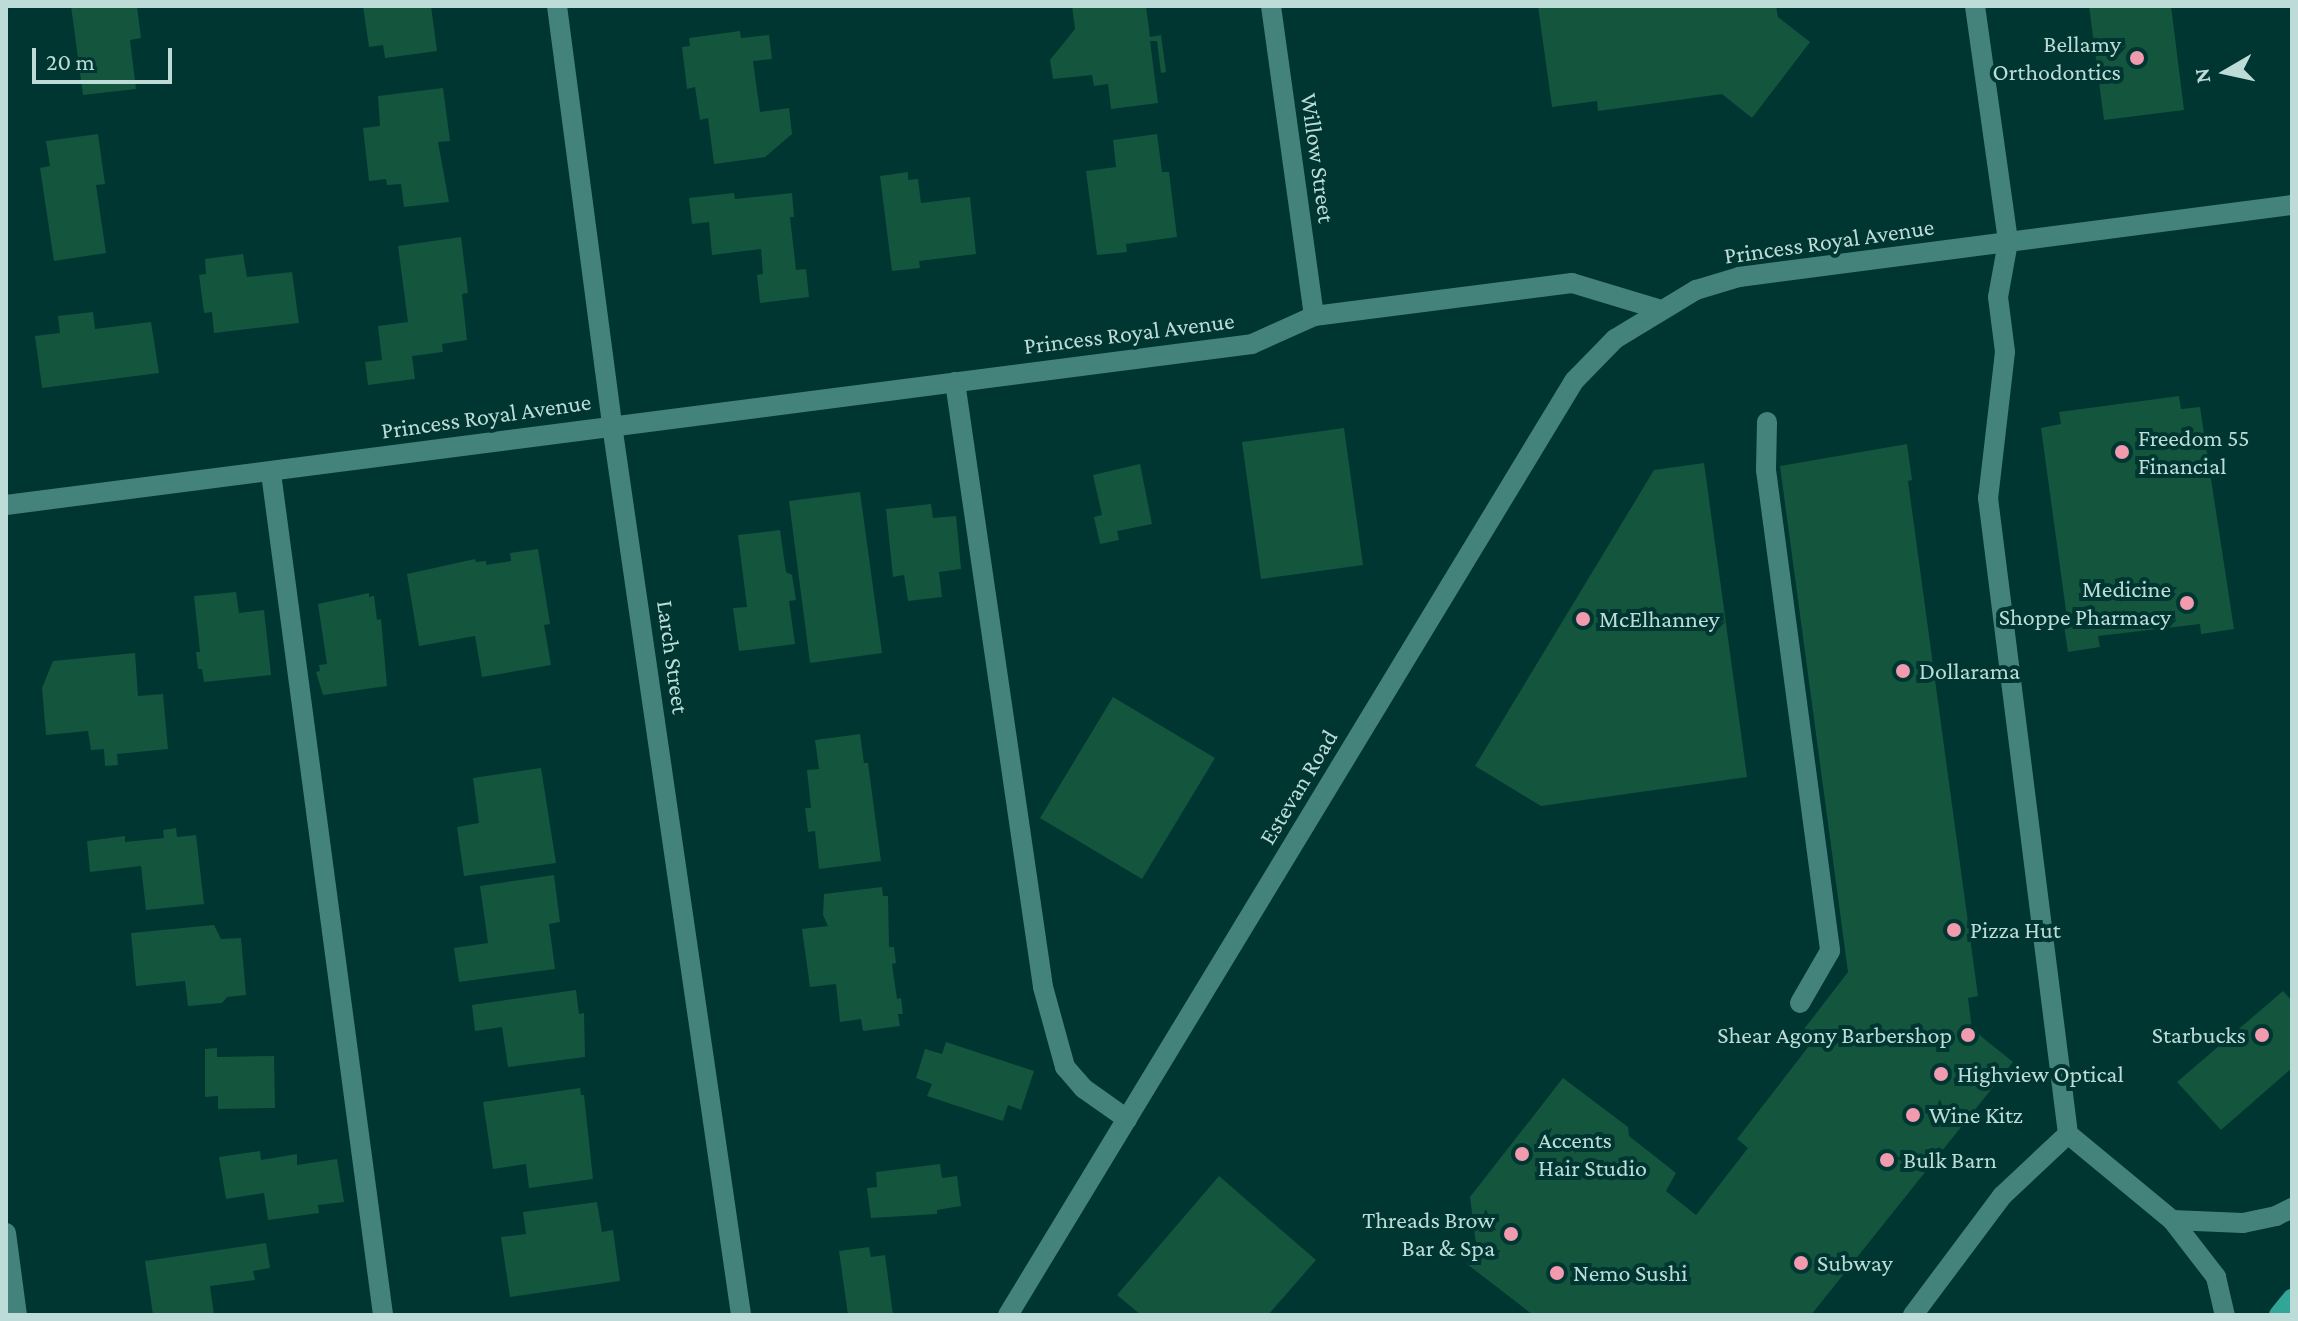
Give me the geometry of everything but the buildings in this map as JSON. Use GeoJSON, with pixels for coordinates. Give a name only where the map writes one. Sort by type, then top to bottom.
{"type":"FeatureCollection","features":[{"type":"Feature","properties":{"kind":"main road"},"geometry":{"type":"LineString","coordinates":[[2279,1315],[2292,1299]]}},
{"type":"Feature","properties":{"kind":"street","name":"Larch Street"},"geometry":{"type":"LineString","coordinates":[[557,6],[612,425],[741,1315]]}},
{"type":"Feature","properties":{"kind":"street","name":"Willow Street"},"geometry":{"type":"LineString","coordinates":[[1271,6],[1314,316]]}},
{"type":"Feature","properties":{"kind":"street"},"geometry":{"type":"LineString","coordinates":[[1975,6],[2008,242],[1998,297],[2005,352],[1988,498],[2068,1134],[2172,1220],[2216,1277],[2225,1315]]}},
{"type":"Feature","properties":{"kind":"street","name":"Princess Royal Avenue"},"geometry":{"type":"LineString","coordinates":[[6,505],[1252,344],[1314,316],[1572,283],[1658,309],[1696,290],[1739,277],[2292,205]]}},
{"type":"Feature","properties":{"kind":"street","name":"Estevan Road"},"geometry":{"type":"LineString","coordinates":[[1008,1315],[1574,381],[1615,339],[1658,309]]}},
{"type":"Feature","properties":{"kind":"street"},"geometry":{"type":"LineString","coordinates":[[955,382],[1043,987],[1065,1067],[1083,1088],[1127,1119]]}},
{"type":"Feature","properties":{"kind":"street"},"geometry":{"type":"LineString","coordinates":[[1767,422],[1766,470],[1830,951],[1800,1003]]}},
{"type":"Feature","properties":{"kind":"street"},"geometry":{"type":"LineString","coordinates":[[271,473],[383,1315]]}},
{"type":"Feature","properties":{"kind":"street"},"geometry":{"type":"LineString","coordinates":[[1913,1315],[2002,1196],[2068,1134]]}},
{"type":"Feature","properties":{"kind":"street"},"geometry":{"type":"LineString","coordinates":[[2172,1220],[2243,1223],[2276,1216],[2292,1208]]}},
{"type":"Feature","properties":{"kind":"street"},"geometry":{"type":"LineString","coordinates":[[6,1233],[17,1315]]}},
{"type":"Feature","properties":{"kind":"place","name":"Bellamy Orthodontics"},"geometry":{"type":"Point","coordinates":[2137,58]}},
{"type":"Feature","properties":{"kind":"place","name":"Freedom 55 Financial"},"geometry":{"type":"Point","coordinates":[2122,452]}},
{"type":"Feature","properties":{"kind":"place","name":"Medicine Shoppe Pharmacy"},"geometry":{"type":"Point","coordinates":[2187,603]}},
{"type":"Feature","properties":{"kind":"place","name":"McElhanney"},"geometry":{"type":"Point","coordinates":[1583,619]}},
{"type":"Feature","properties":{"kind":"place","name":"Dollarama"},"geometry":{"type":"Point","coordinates":[1903,671]}},
{"type":"Feature","properties":{"kind":"place","name":"Pizza Hut"},"geometry":{"type":"Point","coordinates":[1954,930]}},
{"type":"Feature","properties":{"kind":"place","name":"Shear Agony Barbershop"},"geometry":{"type":"Point","coordinates":[1968,1035]}},
{"type":"Feature","properties":{"kind":"place","name":"Starbucks"},"geometry":{"type":"Point","coordinates":[2262,1035]}},
{"type":"Feature","properties":{"kind":"place","name":"Highview Optical"},"geometry":{"type":"Point","coordinates":[1941,1074]}},
{"type":"Feature","properties":{"kind":"place","name":"Wine Kitz"},"geometry":{"type":"Point","coordinates":[1913,1115]}},
{"type":"Feature","properties":{"kind":"place","name":"Accents Hair Studio"},"geometry":{"type":"Point","coordinates":[1522,1154]}},
{"type":"Feature","properties":{"kind":"place","name":"Bulk Barn"},"geometry":{"type":"Point","coordinates":[1887,1160]}},
{"type":"Feature","properties":{"kind":"place","name":"Threads Brow Bar & Spa"},"geometry":{"type":"Point","coordinates":[1511,1234]}},
{"type":"Feature","properties":{"kind":"place","name":"Subway"},"geometry":{"type":"Point","coordinates":[1801,1263]}},
{"type":"Feature","properties":{"kind":"place","name":"Nemo Sushi"},"geometry":{"type":"Point","coordinates":[1557,1273]}}]}
